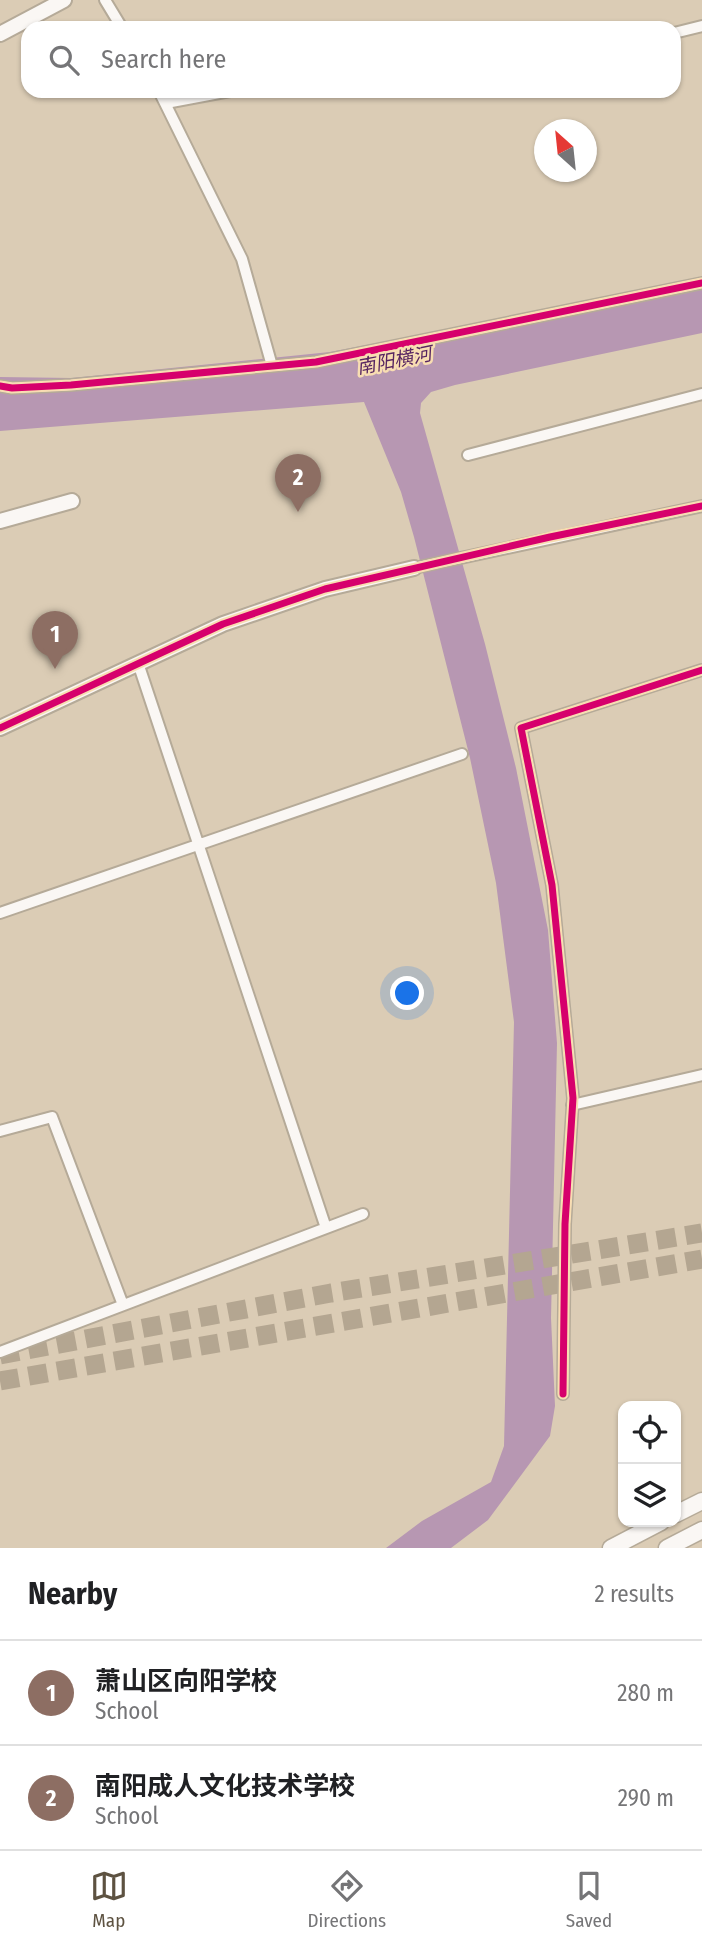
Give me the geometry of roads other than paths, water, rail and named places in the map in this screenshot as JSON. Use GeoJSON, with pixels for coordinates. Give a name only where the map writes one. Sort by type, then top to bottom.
{"type":"FeatureCollection","features":[{"type":"Feature","properties":{"kind":"main road"},"geometry":{"type":"LineString","coordinates":[[681,1511],[702,1500]]}},
{"type":"Feature","properties":{"kind":"main road"},"geometry":{"type":"LineString","coordinates":[[611,1548],[651,1527]]}},
{"type":"Feature","properties":{"kind":"main road"},"geometry":{"type":"LineString","coordinates":[[667,1548],[702,1530]]}},
{"type":"Feature","properties":{"kind":"street"},"geometry":{"type":"LineString","coordinates":[[24,21],[64,0]]}},
{"type":"Feature","properties":{"kind":"street"},"geometry":{"type":"LineString","coordinates":[[106,0],[118,21]]}},
{"type":"Feature","properties":{"kind":"street"},"geometry":{"type":"LineString","coordinates":[[0,34],[21,23]]}},
{"type":"Feature","properties":{"kind":"street"},"geometry":{"type":"LineString","coordinates":[[681,31],[702,26]]}},
{"type":"Feature","properties":{"kind":"street"},"geometry":{"type":"LineString","coordinates":[[163,98],[242,259],[272,366]]}},
{"type":"Feature","properties":{"kind":"street"},"geometry":{"type":"LineString","coordinates":[[166,103],[193,98]]}},
{"type":"Feature","properties":{"kind":"street"},"geometry":{"type":"LineString","coordinates":[[0,386],[12,388],[71,385],[316,362],[702,283]]}},
{"type":"Feature","properties":{"kind":"street"},"geometry":{"type":"LineString","coordinates":[[468,455],[702,394]]}},
{"type":"Feature","properties":{"kind":"street"},"geometry":{"type":"LineString","coordinates":[[0,521],[72,501]]}},
{"type":"Feature","properties":{"kind":"street"},"geometry":{"type":"LineString","coordinates":[[0,728],[223,624],[325,589],[472,554],[702,506]]}},
{"type":"Feature","properties":{"kind":"street"},"geometry":{"type":"LineString","coordinates":[[138,663],[326,1228]]}},
{"type":"Feature","properties":{"kind":"street"},"geometry":{"type":"LineString","coordinates":[[563,1394],[565,1224],[572,1105],[552,885],[521,728],[702,670]]}},
{"type":"Feature","properties":{"kind":"street"},"geometry":{"type":"LineString","coordinates":[[0,913],[462,754]]}},
{"type":"Feature","properties":{"kind":"street"},"geometry":{"type":"LineString","coordinates":[[572,1105],[702,1075]]}},
{"type":"Feature","properties":{"kind":"street"},"geometry":{"type":"LineString","coordinates":[[0,1131],[52,1117],[123,1305]]}},
{"type":"Feature","properties":{"kind":"street"},"geometry":{"type":"LineString","coordinates":[[0,1352],[363,1214]]}},
{"type":"Feature","properties":{"kind":"water","name":"南阳横河"},"geometry":{"type":"Polygon","coordinates":[[[702,281],[702,333],[455,385],[431,392],[421,403],[420,413],[485,644],[516,768],[548,930],[557,1043],[551,1318],[555,1406],[550,1436],[488,1520],[451,1548],[386,1548],[422,1521],[491,1482],[504,1446],[514,1022],[496,883],[470,758],[401,492],[364,402],[0,431],[0,377],[72,378],[330,352],[702,281]]]}},
{"type":"Feature","properties":{"kind":"tunnel"},"geometry":{"type":"LineString","coordinates":[[0,1355],[331,1293],[702,1233]]}},
{"type":"Feature","properties":{"kind":"tunnel"},"geometry":{"type":"LineString","coordinates":[[0,1381],[702,1259]]}},
{"type":"Feature","properties":{"kind":"place","name":"南阳成人文化技术学校"},"geometry":{"type":"Point","coordinates":[298,512]}},
{"type":"Feature","properties":{"kind":"place","name":"萧山区向阳学校"},"geometry":{"type":"Point","coordinates":[55,669]}}]}
